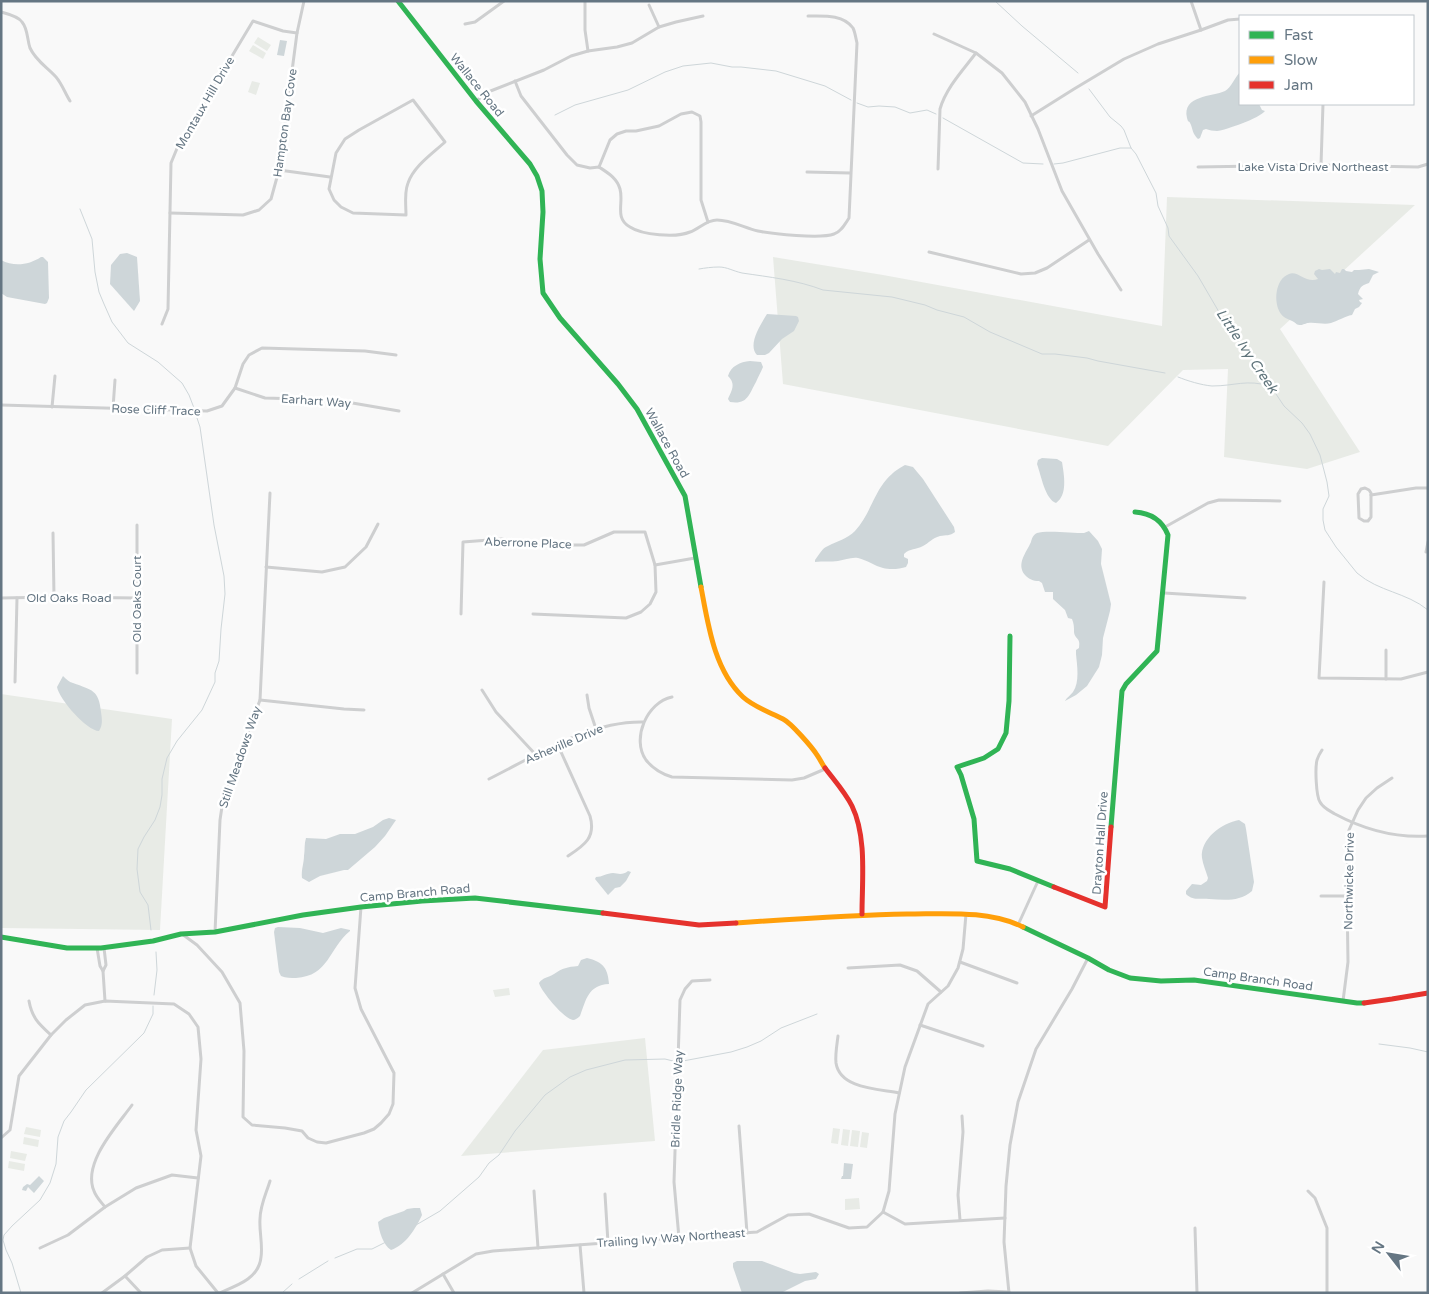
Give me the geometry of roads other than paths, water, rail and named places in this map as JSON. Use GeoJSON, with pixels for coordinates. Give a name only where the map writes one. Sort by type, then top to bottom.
{"type":"FeatureCollection","features":[{"type":"Feature","properties":{"kind":"street","name":"Hampton Bay Cove"},"geometry":{"type":"LineString","coordinates":[[170,213],[243,215],[259,210],[271,199],[279,170],[297,33],[304,1]]}},
{"type":"Feature","properties":{"kind":"street","name":"Wallace Road"},"geometry":{"type":"LineString","coordinates":[[398,1],[476,101],[530,164],[537,176],[542,191],[543,212],[540,258],[543,293],[560,318],[618,384],[637,409],[685,496],[695,558],[711,635],[719,662],[735,688],[743,697],[755,706],[785,720],[817,754],[852,805],[859,822],[862,838],[862,914]]}},
{"type":"Feature","properties":{"kind":"street"},"geometry":{"type":"LineString","coordinates":[[465,24],[476,22],[504,1]]}},
{"type":"Feature","properties":{"kind":"street"},"geometry":{"type":"LineString","coordinates":[[585,1],[585,30],[588,51]]}},
{"type":"Feature","properties":{"kind":"street"},"geometry":{"type":"LineString","coordinates":[[1191,1],[1201,30]]}},
{"type":"Feature","properties":{"kind":"street"},"geometry":{"type":"LineString","coordinates":[[648,5],[659,27]]}},
{"type":"Feature","properties":{"kind":"street"},"geometry":{"type":"LineString","coordinates":[[1,12],[18,18],[22,22],[30,48],[41,64],[55,75],[70,101]]}},
{"type":"Feature","properties":{"kind":"street"},"geometry":{"type":"LineString","coordinates":[[476,101],[488,92],[544,70],[571,56],[632,43],[659,27],[703,16]]}},
{"type":"Feature","properties":{"kind":"street"},"geometry":{"type":"LineString","coordinates":[[515,81],[521,96],[577,165],[590,168],[599,167],[613,177],[620,189],[621,219],[628,226],[639,232],[682,235],[692,232],[708,222],[717,220],[772,234],[825,236],[836,234],[849,218],[857,43],[853,29],[846,21],[834,17],[808,16]]}},
{"type":"Feature","properties":{"kind":"street"},"geometry":{"type":"LineString","coordinates":[[1031,116],[1124,59],[1158,44],[1228,20],[1239,19]]}},
{"type":"Feature","properties":{"kind":"street","name":"Montaux Hill Drive"},"geometry":{"type":"LineString","coordinates":[[162,324],[168,309],[171,163],[178,146],[253,21],[297,33]]}},
{"type":"Feature","properties":{"kind":"street"},"geometry":{"type":"LineString","coordinates":[[934,34],[976,53],[1002,73],[1025,102],[1038,129],[1062,191],[1121,290]]}},
{"type":"Feature","properties":{"kind":"street"},"geometry":{"type":"LineString","coordinates":[[938,169],[940,109],[942,102],[953,83],[976,53]]}},
{"type":"Feature","properties":{"kind":"street"},"geometry":{"type":"LineString","coordinates":[[412,100],[445,142],[416,168],[408,183],[405,199],[406,215],[353,213],[341,207],[334,200],[329,188],[330,177],[336,153],[345,139],[412,100]]}},
{"type":"Feature","properties":{"kind":"street"},"geometry":{"type":"LineString","coordinates":[[1321,165],[1323,105]]}},
{"type":"Feature","properties":{"kind":"street"},"geometry":{"type":"LineString","coordinates":[[599,167],[610,140],[616,134],[659,126],[680,114],[692,112],[700,116],[701,200],[708,222]]}},
{"type":"Feature","properties":{"kind":"street","name":"Lake Vista Drive Northeast"},"geometry":{"type":"LineString","coordinates":[[1198,167],[1321,165],[1418,167],[1428,164]]}},
{"type":"Feature","properties":{"kind":"street"},"geometry":{"type":"LineString","coordinates":[[279,170],[330,177]]}},
{"type":"Feature","properties":{"kind":"street"},"geometry":{"type":"LineString","coordinates":[[807,172],[850,173]]}},
{"type":"Feature","properties":{"kind":"street"},"geometry":{"type":"LineString","coordinates":[[929,252],[1021,274],[1035,273],[1047,268],[1090,240]]}},
{"type":"Feature","properties":{"kind":"street","name":"Rose Cliff Trace"},"geometry":{"type":"LineString","coordinates":[[1,405],[207,411],[222,406],[235,388],[242,364],[249,355],[262,348],[365,351],[396,355]]}},
{"type":"Feature","properties":{"kind":"street"},"geometry":{"type":"LineString","coordinates":[[52,407],[56,376]]}},
{"type":"Feature","properties":{"kind":"street"},"geometry":{"type":"LineString","coordinates":[[113,408],[115,380]]}},
{"type":"Feature","properties":{"kind":"street","name":"Earhart Way"},"geometry":{"type":"LineString","coordinates":[[235,388],[265,398],[334,400],[399,411]]}},
{"type":"Feature","properties":{"kind":"street"},"geometry":{"type":"LineString","coordinates":[[1365,488],[1369,490],[1371,495],[1371,517],[1368,521],[1364,521],[1359,518],[1358,494],[1361,489],[1365,488]]}},
{"type":"Feature","properties":{"kind":"street"},"geometry":{"type":"LineString","coordinates":[[1371,495],[1428,488]]}},
{"type":"Feature","properties":{"kind":"street","name":"Still Meadows Way"},"geometry":{"type":"LineString","coordinates":[[215,932],[220,820],[223,800],[260,700],[270,493]]}},
{"type":"Feature","properties":{"kind":"street"},"geometry":{"type":"LineString","coordinates":[[1135,512],[1154,516],[1165,527],[1208,503],[1219,500],[1280,501]]}},
{"type":"Feature","properties":{"kind":"street"},"geometry":{"type":"LineString","coordinates":[[266,567],[322,572],[345,566],[366,546],[378,524]]}},
{"type":"Feature","properties":{"kind":"street","name":"Old Oaks Court"},"geometry":{"type":"LineString","coordinates":[[137,525],[137,673]]}},
{"type":"Feature","properties":{"kind":"street","name":"Drayton Hall Drive"},"geometry":{"type":"LineString","coordinates":[[1010,636],[1009,701],[1006,733],[998,749],[984,758],[957,767],[974,819],[977,860],[1010,868],[1038,881],[1106,907],[1122,691],[1126,684],[1157,652],[1168,536],[1165,527]]}},
{"type":"Feature","properties":{"kind":"street","name":"Aberrone Place"},"geometry":{"type":"LineString","coordinates":[[461,614],[464,542],[502,540],[531,545],[584,545],[614,532],[645,532],[654,565],[656,592],[650,604],[640,612],[626,618],[533,614]]}},
{"type":"Feature","properties":{"kind":"street"},"geometry":{"type":"LineString","coordinates":[[53,534],[54,597]]}},
{"type":"Feature","properties":{"kind":"street"},"geometry":{"type":"LineString","coordinates":[[1426,552],[1428,542]]}},
{"type":"Feature","properties":{"kind":"street"},"geometry":{"type":"LineString","coordinates":[[654,565],[695,558]]}},
{"type":"Feature","properties":{"kind":"street"},"geometry":{"type":"LineString","coordinates":[[1324,582],[1319,678],[1401,679],[1428,672]]}},
{"type":"Feature","properties":{"kind":"street"},"geometry":{"type":"LineString","coordinates":[[1164,593],[1245,598]]}},
{"type":"Feature","properties":{"kind":"street","name":"Old Oaks Road"},"geometry":{"type":"LineString","coordinates":[[1,598],[137,598]]}},
{"type":"Feature","properties":{"kind":"street"},"geometry":{"type":"LineString","coordinates":[[15,682],[16,598]]}},
{"type":"Feature","properties":{"kind":"street"},"geometry":{"type":"LineString","coordinates":[[1386,650],[1386,679]]}},
{"type":"Feature","properties":{"kind":"street"},"geometry":{"type":"LineString","coordinates":[[482,690],[496,712],[536,755]]}},
{"type":"Feature","properties":{"kind":"street"},"geometry":{"type":"LineString","coordinates":[[587,695],[596,729]]}},
{"type":"Feature","properties":{"kind":"street"},"geometry":{"type":"LineString","coordinates":[[672,697],[665,698],[643,722],[640,743],[645,759],[662,774],[672,777],[792,780],[804,778],[826,769]]}},
{"type":"Feature","properties":{"kind":"street"},"geometry":{"type":"LineString","coordinates":[[260,700],[364,710]]}},
{"type":"Feature","properties":{"kind":"street","name":"Asheville Drive"},"geometry":{"type":"LineString","coordinates":[[489,779],[556,745],[604,726],[643,722]]}},
{"type":"Feature","properties":{"kind":"street"},"geometry":{"type":"LineString","coordinates":[[556,745],[561,752],[593,825],[590,837],[582,846],[568,856]]}},
{"type":"Feature","properties":{"kind":"street"},"geometry":{"type":"LineString","coordinates":[[1322,750],[1317,760],[1318,800],[1328,810],[1351,823],[1380,831],[1414,837],[1428,836]]}},
{"type":"Feature","properties":{"kind":"street","name":"Northwicke Drive"},"geometry":{"type":"LineString","coordinates":[[1343,1001],[1348,962],[1349,830],[1351,823],[1366,798],[1392,778]]}},
{"type":"Feature","properties":{"kind":"street"},"geometry":{"type":"LineString","coordinates":[[1018,925],[1038,881]]}},
{"type":"Feature","properties":{"kind":"street"},"geometry":{"type":"LineString","coordinates":[[1321,896],[1347,896]]}},
{"type":"Feature","properties":{"kind":"street","name":"Camp Branch Road"},"geometry":{"type":"LineString","coordinates":[[1,937],[67,948],[104,948],[153,941],[182,934],[215,932],[302,915],[361,907],[475,898],[700,925],[862,914],[966,914],[1012,922],[1109,970],[1130,978],[1161,981],[1194,980],[1357,1003],[1398,1000],[1428,993]]}},
{"type":"Feature","properties":{"kind":"street"},"geometry":{"type":"LineString","coordinates":[[182,934],[197,944],[222,972],[240,1003],[244,1051],[243,1117],[252,1125],[302,1131],[308,1138],[326,1143],[374,1129],[388,1114],[392,1104],[394,1073],[361,1009],[355,988],[361,907]]}},
{"type":"Feature","properties":{"kind":"street"},"geometry":{"type":"LineString","coordinates":[[966,914],[963,948],[958,968],[948,986],[928,1004],[905,1067],[895,1114],[889,1190],[883,1212],[905,1224],[1005,1218]]}},
{"type":"Feature","properties":{"kind":"street"},"geometry":{"type":"LineString","coordinates":[[97,948],[100,966],[103,971],[105,1001]]}},
{"type":"Feature","properties":{"kind":"street"},"geometry":{"type":"LineString","coordinates":[[103,971],[106,965],[104,948]]}},
{"type":"Feature","properties":{"kind":"street"},"geometry":{"type":"LineString","coordinates":[[960,1293],[1009,1292],[1004,1242],[1005,1218],[1010,1145],[1018,1102],[1036,1049],[1088,958]]}},
{"type":"Feature","properties":{"kind":"street"},"geometry":{"type":"LineString","coordinates":[[960,962],[1017,984]]}},
{"type":"Feature","properties":{"kind":"street"},"geometry":{"type":"LineString","coordinates":[[848,968],[900,965],[918,971],[941,992]]}},
{"type":"Feature","properties":{"kind":"street","name":"Bridle Ridge Way"},"geometry":{"type":"LineString","coordinates":[[679,1238],[674,1182],[680,1000],[684,989],[692,981],[710,980]]}},
{"type":"Feature","properties":{"kind":"street"},"geometry":{"type":"LineString","coordinates":[[29,1001],[35,1018],[51,1035]]}},
{"type":"Feature","properties":{"kind":"street"},"geometry":{"type":"LineString","coordinates":[[1,1138],[10,1130],[19,1076],[51,1035],[85,1005],[105,1001],[174,1004],[189,1014],[198,1027],[201,1059],[196,1130],[201,1156],[190,1248],[196,1266],[219,1293],[244,1282],[257,1271],[262,1258],[260,1219],[262,1203],[270,1182]]}},
{"type":"Feature","properties":{"kind":"street"},"geometry":{"type":"LineString","coordinates":[[920,1024],[983,1046]]}},
{"type":"Feature","properties":{"kind":"street"},"geometry":{"type":"LineString","coordinates":[[838,1036],[836,1064],[842,1076],[854,1085],[899,1093]]}},
{"type":"Feature","properties":{"kind":"street"},"geometry":{"type":"LineString","coordinates":[[105,1207],[93,1190],[91,1174],[96,1155],[132,1105]]}},
{"type":"Feature","properties":{"kind":"street"},"geometry":{"type":"LineString","coordinates":[[960,1220],[958,1195],[963,1132],[962,1116]]}},
{"type":"Feature","properties":{"kind":"street"},"geometry":{"type":"LineString","coordinates":[[739,1126],[747,1233]]}},
{"type":"Feature","properties":{"kind":"street"},"geometry":{"type":"LineString","coordinates":[[40,1248],[68,1235],[105,1207],[136,1188],[172,1175],[198,1178]]}},
{"type":"Feature","properties":{"kind":"street"},"geometry":{"type":"LineString","coordinates":[[534,1191],[538,1248]]}},
{"type":"Feature","properties":{"kind":"street"},"geometry":{"type":"LineString","coordinates":[[1308,1191],[1315,1198],[1327,1228],[1327,1293]]}},
{"type":"Feature","properties":{"kind":"street"},"geometry":{"type":"LineString","coordinates":[[606,1194],[608,1243]]}},
{"type":"Feature","properties":{"kind":"street","name":"Trailing Ivy Way Northeast"},"geometry":{"type":"LineString","coordinates":[[412,1293],[476,1254],[493,1251],[758,1232],[788,1216],[809,1214],[849,1228],[866,1227],[883,1212]]}},
{"type":"Feature","properties":{"kind":"street"},"geometry":{"type":"LineString","coordinates":[[1195,1228],[1197,1293]]}},
{"type":"Feature","properties":{"kind":"street"},"geometry":{"type":"LineString","coordinates":[[580,1245],[584,1293]]}},
{"type":"Feature","properties":{"kind":"street"},"geometry":{"type":"LineString","coordinates":[[102,1293],[147,1257],[162,1250],[190,1248]]}},
{"type":"Feature","properties":{"kind":"street"},"geometry":{"type":"LineString","coordinates":[[443,1274],[454,1293]]}},
{"type":"Feature","properties":{"kind":"street"},"geometry":{"type":"LineString","coordinates":[[125,1276],[141,1293]]}},
{"type":"Feature","properties":{"kind":"waterway","name":"Little Ivy Creek"},"geometry":{"type":"LineString","coordinates":[[995,1],[1078,73]]}},
{"type":"Feature","properties":{"kind":"waterway"},"geometry":{"type":"LineString","coordinates":[[555,115],[575,105],[628,90],[665,72],[683,66],[711,63],[776,71],[825,86],[851,100]]}},
{"type":"Feature","properties":{"kind":"waterway","name":"Little Ivy Creek"},"geometry":{"type":"LineString","coordinates":[[1089,89],[1110,117],[1124,130],[1131,148],[1156,193],[1158,206],[1168,228],[1169,236],[1198,276],[1219,312],[1231,326],[1240,345],[1284,406],[1302,423],[1310,434],[1320,455],[1327,482],[1329,496],[1323,509],[1325,530],[1336,547],[1357,573],[1365,579],[1411,599],[1428,610]]}},
{"type":"Feature","properties":{"kind":"waterway"},"geometry":{"type":"LineString","coordinates":[[857,103],[868,107],[895,107],[910,113],[927,110],[936,114]]}},
{"type":"Feature","properties":{"kind":"waterway"},"geometry":{"type":"LineString","coordinates":[[943,118],[1023,163],[1043,164]]}},
{"type":"Feature","properties":{"kind":"waterway"},"geometry":{"type":"LineString","coordinates":[[1054,164],[1120,148],[1131,148]]}},
{"type":"Feature","properties":{"kind":"waterway"},"geometry":{"type":"LineString","coordinates":[[80,209],[92,239],[99,292],[112,322],[128,343],[158,362],[182,383],[194,408]]}},
{"type":"Feature","properties":{"kind":"waterway"},"geometry":{"type":"LineString","coordinates":[[699,269],[722,267],[742,273],[793,281],[823,290],[892,297],[964,317],[990,332],[1042,354],[1087,358],[1165,373]]}},
{"type":"Feature","properties":{"kind":"waterway"},"geometry":{"type":"LineString","coordinates":[[1178,377],[1212,386],[1247,383],[1270,386]]}},
{"type":"Feature","properties":{"kind":"waterway"},"geometry":{"type":"LineString","coordinates":[[151,930],[148,905],[140,892],[137,869],[138,849],[155,820],[160,807],[162,779],[167,758],[177,741],[202,710],[215,682],[215,673],[219,661],[225,594],[224,576],[214,525],[200,427],[196,415]]}},
{"type":"Feature","properties":{"kind":"waterway"},"geometry":{"type":"LineString","coordinates":[[154,995],[157,970],[156,952]]}},
{"type":"Feature","properties":{"kind":"waterway"},"geometry":{"type":"LineString","coordinates":[[21,1293],[3,1240],[4,1235],[40,1200],[50,1183],[56,1164],[58,1137],[64,1121],[86,1090],[144,1033],[153,1014],[153,1006]]}},
{"type":"Feature","properties":{"kind":"waterway"},"geometry":{"type":"LineString","coordinates":[[683,1061],[747,1047],[761,1041],[781,1028],[817,1014]]}},
{"type":"Feature","properties":{"kind":"waterway"},"geometry":{"type":"LineString","coordinates":[[1379,1044],[1428,1052]]}},
{"type":"Feature","properties":{"kind":"waterway"},"geometry":{"type":"LineString","coordinates":[[416,1225],[440,1211],[479,1177],[489,1163],[499,1155],[515,1131],[545,1095],[570,1077],[586,1070],[625,1060],[665,1059],[673,1061]]}},
{"type":"Feature","properties":{"kind":"waterway"},"geometry":{"type":"LineString","coordinates":[[335,1258],[357,1249],[372,1249],[386,1242]]}},
{"type":"Feature","properties":{"kind":"waterway"},"geometry":{"type":"LineString","coordinates":[[299,1279],[328,1261]]}},
{"type":"Feature","properties":{"kind":"waterway"},"geometry":{"type":"LineString","coordinates":[[282,1293],[292,1284]]}}]}
